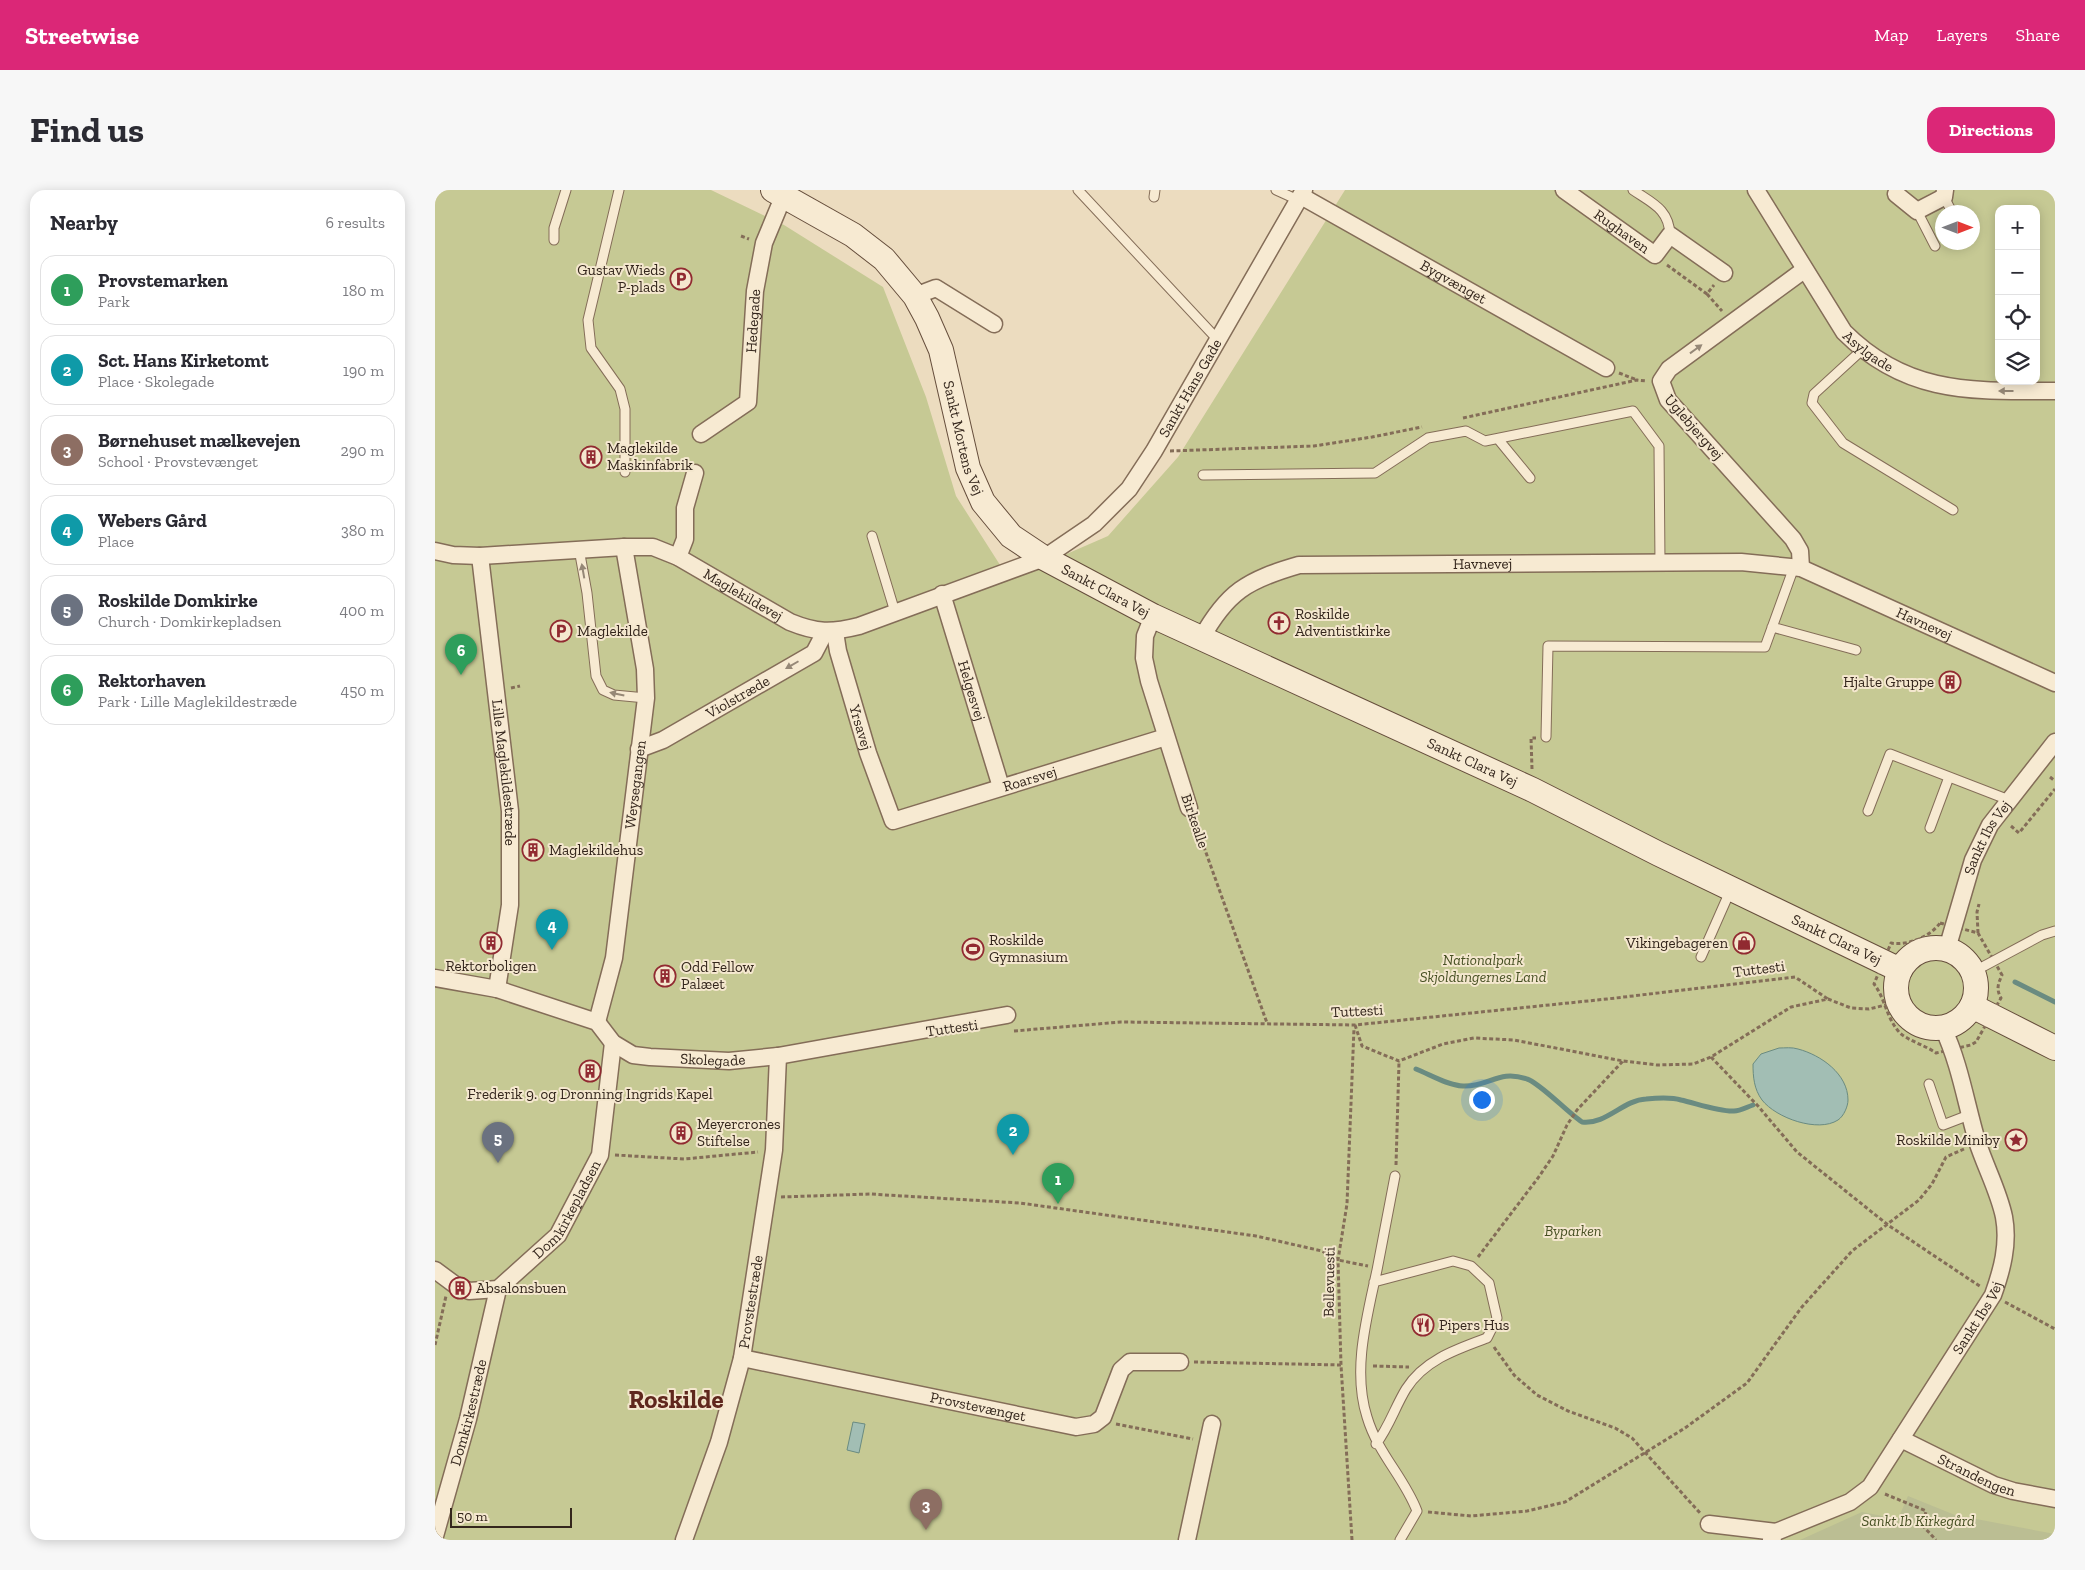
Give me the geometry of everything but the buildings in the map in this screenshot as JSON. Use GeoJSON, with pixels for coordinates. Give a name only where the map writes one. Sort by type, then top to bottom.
{"type":"FeatureCollection","features":[{"type":"Feature","properties":{"kind":"main road","name":"Sankt Mortens Vej"},"geometry":{"type":"LineString","coordinates":[[781,192],[853,235],[884,259],[915,296],[941,350],[968,468],[983,502],[1004,529],[1043,558]]}},
{"type":"Feature","properties":{"kind":"main road","name":"Sankt Clara Vej"},"geometry":{"type":"LineString","coordinates":[[1043,558],[1201,640],[1533,790],[1900,970]]}},
{"type":"Feature","properties":{"kind":"main road"},"geometry":{"type":"LineString","coordinates":[[1933,948],[1947,949],[1958,954],[1967,962],[1983,966],[1976,984],[1976,995],[1972,1006],[1965,1016],[1955,1024],[1948,1039],[1932,1029],[1921,1026],[1911,1020],[1891,1004],[1900,970],[1908,959],[1920,951],[1933,948]]}},
{"type":"Feature","properties":{"kind":"main road"},"geometry":{"type":"LineString","coordinates":[[1972,1006],[2055,1048]]}},
{"type":"Feature","properties":{"kind":"street","name":"Rughaven"},"geometry":{"type":"LineString","coordinates":[[1565,190],[1655,255],[1670,235],[1724,273]]}},
{"type":"Feature","properties":{"kind":"street","name":"Asylgade"},"geometry":{"type":"LineString","coordinates":[[1756,190],[1844,332],[1862,350],[1895,371],[1927,382],[1974,391],[2055,391]]}},
{"type":"Feature","properties":{"kind":"street","name":"Hedegade"},"geometry":{"type":"LineString","coordinates":[[701,434],[748,402],[755,291],[764,243],[781,192]]}},
{"type":"Feature","properties":{"kind":"street"},"geometry":{"type":"LineString","coordinates":[[1896,194],[1917,211],[1944,193]]}},
{"type":"Feature","properties":{"kind":"street","name":"Sankt Hans Gade"},"geometry":{"type":"LineString","coordinates":[[1043,558],[1097,521],[1129,489],[1154,451],[1301,195]]}},
{"type":"Feature","properties":{"kind":"street","name":"Bygvænget"},"geometry":{"type":"LineString","coordinates":[[1301,195],[1606,368]]}},
{"type":"Feature","properties":{"kind":"street","name":"Uglebjergvej"},"geometry":{"type":"LineString","coordinates":[[1797,568],[1799,550],[1793,539],[1668,400],[1661,381],[1669,369],[1804,270]]}},
{"type":"Feature","properties":{"kind":"street"},"geometry":{"type":"LineString","coordinates":[[915,296],[936,288],[994,324]]}},
{"type":"Feature","properties":{"kind":"street"},"geometry":{"type":"LineString","coordinates":[[678,557],[685,539],[685,508],[695,472]]}},
{"type":"Feature","properties":{"kind":"street","name":"Weysegangen"},"geometry":{"type":"LineString","coordinates":[[597,1022],[614,958],[646,698],[645,669],[624,547]]}},
{"type":"Feature","properties":{"kind":"street","name":"Maglekildevej"},"geometry":{"type":"LineString","coordinates":[[435,551],[453,555],[480,556],[579,549],[653,547],[678,557],[790,622],[807,629],[830,632],[859,626],[1043,558]]}},
{"type":"Feature","properties":{"kind":"street","name":"Lille Maglekildestræde"},"geometry":{"type":"LineString","coordinates":[[480,556],[510,811],[509,905],[497,989]]}},
{"type":"Feature","properties":{"kind":"street","name":"Havnevej"},"geometry":{"type":"LineString","coordinates":[[1201,640],[1213,618],[1224,604],[1242,587],[1267,574],[1299,565],[1741,562],[1797,568],[2055,683]]}},
{"type":"Feature","properties":{"kind":"street","name":"Helgesvej"},"geometry":{"type":"LineString","coordinates":[[943,594],[1001,787]]}},
{"type":"Feature","properties":{"kind":"street","name":"Birkealle"},"geometry":{"type":"LineString","coordinates":[[1153,616],[1145,636],[1144,658],[1149,681],[1189,808]]}},
{"type":"Feature","properties":{"kind":"street","name":"Violstræde"},"geometry":{"type":"LineString","coordinates":[[639,749],[663,740],[814,653],[830,632]]}},
{"type":"Feature","properties":{"kind":"street","name":"Yrsavej"},"geometry":{"type":"LineString","coordinates":[[830,632],[838,651],[868,753],[893,821]]}},
{"type":"Feature","properties":{"kind":"street","name":"Roarsvej"},"geometry":{"type":"LineString","coordinates":[[893,821],[1166,737]]}},
{"type":"Feature","properties":{"kind":"street","name":"Sankt Ibs Vej"},"geometry":{"type":"LineString","coordinates":[[1947,949],[1947,925],[1973,860],[1990,824],[2055,742]]}},
{"type":"Feature","properties":{"kind":"street"},"geometry":{"type":"LineString","coordinates":[[435,978],[497,989],[597,1022]]}},
{"type":"Feature","properties":{"kind":"street","name":"Skolegade"},"geometry":{"type":"LineString","coordinates":[[597,1022],[613,1043],[633,1055],[729,1060],[778,1056],[1008,1023]]}},
{"type":"Feature","properties":{"kind":"street","name":"Sankt Ibs Vej"},"geometry":{"type":"LineString","coordinates":[[1709,1524],[1773,1536],[1850,1502],[1870,1487],[1993,1295],[2003,1268],[2005,1247],[2004,1217],[1969,1115],[1948,1039]]}},
{"type":"Feature","properties":{"kind":"street","name":"Domkirkepladsen"},"geometry":{"type":"LineString","coordinates":[[497,1289],[559,1235],[600,1155],[613,1043]]}},
{"type":"Feature","properties":{"kind":"street","name":"Provstestræde"},"geometry":{"type":"LineString","coordinates":[[684,1540],[719,1442],[742,1358],[774,1150],[778,1056]]}},
{"type":"Feature","properties":{"kind":"street"},"geometry":{"type":"LineString","coordinates":[[435,1270],[469,1291],[497,1289]]}},
{"type":"Feature","properties":{"kind":"street","name":"Domkirkestræde"},"geometry":{"type":"LineString","coordinates":[[435,1536],[468,1419],[497,1289]]}},
{"type":"Feature","properties":{"kind":"street","name":"Provstevænget"},"geometry":{"type":"LineString","coordinates":[[742,1358],[1076,1427],[1094,1424],[1103,1417]]}},
{"type":"Feature","properties":{"kind":"street"},"geometry":{"type":"LineString","coordinates":[[1103,1417],[1121,1370],[1130,1362],[1180,1362]]}},
{"type":"Feature","properties":{"kind":"street"},"geometry":{"type":"LineString","coordinates":[[1187,1540],[1212,1424]]}},
{"type":"Feature","properties":{"kind":"street","name":"Strandengen"},"geometry":{"type":"LineString","coordinates":[[1901,1439],[1994,1485],[2013,1491],[2055,1499]]}},
{"type":"Feature","properties":{"kind":"lane"},"geometry":{"type":"LineString","coordinates":[[554,240],[554,228],[565,190]]}},
{"type":"Feature","properties":{"kind":"lane"},"geometry":{"type":"LineString","coordinates":[[619,190],[588,320],[591,348],[621,389],[625,409],[625,472]]}},
{"type":"Feature","properties":{"kind":"lane"},"geometry":{"type":"LineString","coordinates":[[1078,190],[1218,340]]}},
{"type":"Feature","properties":{"kind":"lane"},"geometry":{"type":"LineString","coordinates":[[1276,190],[1301,195]]}},
{"type":"Feature","properties":{"kind":"lane"},"geometry":{"type":"LineString","coordinates":[[1633,190],[1665,212],[1670,223],[1670,235]]}},
{"type":"Feature","properties":{"kind":"lane"},"geometry":{"type":"LineString","coordinates":[[1944,193],[1949,205]]}},
{"type":"Feature","properties":{"kind":"lane"},"geometry":{"type":"LineString","coordinates":[[1917,211],[1935,246]]}},
{"type":"Feature","properties":{"kind":"lane"},"geometry":{"type":"LineString","coordinates":[[1862,350],[1814,394],[1812,404],[1843,442],[1953,510]]}},
{"type":"Feature","properties":{"kind":"lane"},"geometry":{"type":"LineString","coordinates":[[1203,475],[1375,473],[1428,438],[1465,431],[1485,441],[1633,411],[1659,446],[1660,563]]}},
{"type":"Feature","properties":{"kind":"lane"},"geometry":{"type":"LineString","coordinates":[[1498,439],[1530,478]]}},
{"type":"Feature","properties":{"kind":"lane"},"geometry":{"type":"LineString","coordinates":[[872,536],[895,612]]}},
{"type":"Feature","properties":{"kind":"lane"},"geometry":{"type":"LineString","coordinates":[[579,549],[587,593],[596,676],[603,690],[614,695],[646,698]]}},
{"type":"Feature","properties":{"kind":"lane"},"geometry":{"type":"LineString","coordinates":[[1546,737],[1548,646],[1765,647],[1797,568]]}},
{"type":"Feature","properties":{"kind":"lane"},"geometry":{"type":"LineString","coordinates":[[1772,627],[1855,650]]}},
{"type":"Feature","properties":{"kind":"lane"},"geometry":{"type":"LineString","coordinates":[[1868,811],[1890,754],[2009,800]]}},
{"type":"Feature","properties":{"kind":"lane"},"geometry":{"type":"LineString","coordinates":[[1930,828],[1949,777]]}},
{"type":"Feature","properties":{"kind":"lane"},"geometry":{"type":"LineString","coordinates":[[1701,957],[1731,888]]}},
{"type":"Feature","properties":{"kind":"lane"},"geometry":{"type":"LineString","coordinates":[[1983,966],[2042,935],[2055,931]]}},
{"type":"Feature","properties":{"kind":"lane"},"geometry":{"type":"LineString","coordinates":[[1929,1084],[1943,1125],[1969,1115]]}},
{"type":"Feature","properties":{"kind":"lane"},"geometry":{"type":"LineString","coordinates":[[1395,1176],[1366,1322],[1361,1366],[1362,1393],[1366,1416],[1376,1444],[1411,1497],[1417,1511],[1400,1540]]}},
{"type":"Feature","properties":{"kind":"lane"},"geometry":{"type":"LineString","coordinates":[[1374,1282],[1453,1261],[1471,1266],[1489,1283],[1497,1318],[1487,1338],[1447,1353],[1425,1368],[1407,1387],[1385,1432],[1376,1444]]}},
{"type":"Feature","properties":{"kind":"path"},"geometry":{"type":"LineString","coordinates":[[1655,255],[1707,294],[1732,322]]}},
{"type":"Feature","properties":{"kind":"path"},"geometry":{"type":"LineString","coordinates":[[1707,294],[1724,273]]}},
{"type":"Feature","properties":{"kind":"path"},"geometry":{"type":"LineString","coordinates":[[1457,419],[1637,380],[1661,381]]}},
{"type":"Feature","properties":{"kind":"path"},"geometry":{"type":"LineString","coordinates":[[1154,451],[1315,446],[1429,425]]}},
{"type":"Feature","properties":{"kind":"path"},"geometry":{"type":"LineString","coordinates":[[1533,790],[1531,738],[1546,737]]}},
{"type":"Feature","properties":{"kind":"path"},"geometry":{"type":"LineString","coordinates":[[2044,784],[2055,771]]}},
{"type":"Feature","properties":{"kind":"path"},"geometry":{"type":"LineString","coordinates":[[2050,777],[2055,781]]}},
{"type":"Feature","properties":{"kind":"path"},"geometry":{"type":"LineString","coordinates":[[2011,826],[2019,833],[2055,790]]}},
{"type":"Feature","properties":{"kind":"path","name":"Birkealle"},"geometry":{"type":"LineString","coordinates":[[1189,808],[1267,1023]]}},
{"type":"Feature","properties":{"kind":"path"},"geometry":{"type":"LineString","coordinates":[[2007,832],[2017,819]]}},
{"type":"Feature","properties":{"kind":"path"},"geometry":{"type":"LineString","coordinates":[[1981,895],[1977,912],[1983,966],[2002,975]]}},
{"type":"Feature","properties":{"kind":"path"},"geometry":{"type":"LineString","coordinates":[[1947,925],[1978,933]]}},
{"type":"Feature","properties":{"kind":"path","name":"Tuttesti"},"geometry":{"type":"LineString","coordinates":[[1008,1023],[1121,1022],[1355,1025],[1607,999],[1795,976],[1828,999],[1851,1008],[1869,1009],[1891,1004]]}},
{"type":"Feature","properties":{"kind":"path"},"geometry":{"type":"LineString","coordinates":[[1355,1025],[1362,1046],[1399,1062],[1443,1044],[1474,1038],[1514,1040],[1623,1061],[1657,1065],[1693,1064],[1711,1057],[1791,1007],[1828,999]]}},
{"type":"Feature","properties":{"kind":"path"},"geometry":{"type":"LineString","coordinates":[[1891,1004],[1889,1018],[1900,1033],[1936,1053],[1948,1039],[1971,1045]]}},
{"type":"Feature","properties":{"kind":"path","name":"Bellevuesti"},"geometry":{"type":"LineString","coordinates":[[1352,1540],[1341,1365],[1338,1260],[1347,1204],[1355,1025]]}},
{"type":"Feature","properties":{"kind":"path"},"geometry":{"type":"LineString","coordinates":[[1711,1057],[1758,1106],[1797,1152],[1888,1225],[1993,1295],[2055,1330]]}},
{"type":"Feature","properties":{"kind":"path"},"geometry":{"type":"LineString","coordinates":[[1471,1266],[1539,1178],[1577,1110],[1623,1061]]}},
{"type":"Feature","properties":{"kind":"path"},"geometry":{"type":"LineString","coordinates":[[1395,1176],[1399,1062]]}},
{"type":"Feature","properties":{"kind":"path"},"geometry":{"type":"LineString","coordinates":[[1417,1511],[1471,1516],[1527,1511],[1565,1502],[1685,1428],[1747,1383],[1801,1308],[1852,1251],[1919,1200],[1932,1184],[1947,1157],[1978,1143]]}},
{"type":"Feature","properties":{"kind":"path"},"geometry":{"type":"LineString","coordinates":[[600,1155],[683,1159],[774,1150]]}},
{"type":"Feature","properties":{"kind":"path"},"geometry":{"type":"LineString","coordinates":[[768,1198],[869,1194],[1029,1204],[1256,1236],[1322,1250],[1338,1260],[1373,1267],[1374,1282]]}},
{"type":"Feature","properties":{"kind":"path"},"geometry":{"type":"LineString","coordinates":[[435,1345],[450,1281]]}},
{"type":"Feature","properties":{"kind":"path"},"geometry":{"type":"LineString","coordinates":[[1487,1338],[1514,1375],[1537,1394],[1568,1411],[1615,1428],[1632,1438],[1709,1524]]}},
{"type":"Feature","properties":{"kind":"path"},"geometry":{"type":"LineString","coordinates":[[1180,1362],[1341,1365]]}},
{"type":"Feature","properties":{"kind":"path"},"geometry":{"type":"LineString","coordinates":[[1361,1366],[1425,1368]]}},
{"type":"Feature","properties":{"kind":"path"},"geometry":{"type":"LineString","coordinates":[[1103,1417],[1111,1423],[1209,1442]]}},
{"type":"Feature","properties":{"kind":"path"},"geometry":{"type":"LineString","coordinates":[[1870,1487],[1926,1511],[1923,1526],[1936,1540]]}},
{"type":"Feature","properties":{"kind":"green space","name":"Nationalpark Skjoldungernes Land"},"geometry":{"type":"Polygon","coordinates":[[[435,190],[711,190],[784,225],[883,287],[926,397],[956,496],[1009,579],[1108,536],[1178,457],[1345,190],[2055,190],[2055,1540],[435,1540],[435,190]]]}},
{"type":"Feature","properties":{"kind":"green space","name":"Sankt Ib Kirkegård"},"geometry":{"type":"Polygon","coordinates":[[[1908,1496],[1955,1515],[2055,1534],[2055,1540],[1800,1540],[1862,1512],[1898,1519],[1908,1496]]]}},
{"type":"Feature","properties":{"kind":"water"},"geometry":{"type":"Polygon","coordinates":[[[1779,1048],[1793,1048],[1807,1052],[1824,1061],[1838,1074],[1847,1091],[1848,1100],[1845,1111],[1838,1120],[1830,1124],[1820,1125],[1798,1122],[1777,1113],[1762,1100],[1757,1092],[1753,1064],[1761,1054],[1779,1048]]]}},
{"type":"Feature","properties":{"kind":"water"},"geometry":{"type":"Polygon","coordinates":[[[853,1422],[865,1424],[859,1453],[847,1450],[853,1422]]]}},
{"type":"Feature","properties":{"kind":"waterway"},"geometry":{"type":"LineString","coordinates":[[2015,982],[2055,1002]]}},
{"type":"Feature","properties":{"kind":"waterway"},"geometry":{"type":"LineString","coordinates":[[1416,1069],[1445,1082],[1463,1086],[1472,1086],[1509,1076],[1527,1079],[1539,1086],[1582,1122],[1599,1120],[1630,1103],[1646,1099],[1673,1098],[1728,1111],[1739,1110],[1753,1105]]}},
{"type":"Feature","properties":{"kind":"place","name":"Gustav Wieds P-plads"},"geometry":{"type":"Point","coordinates":[681,279]}},
{"type":"Feature","properties":{"kind":"place","name":"Maglekilde Maskinfabrik"},"geometry":{"type":"Point","coordinates":[591,457]}},
{"type":"Feature","properties":{"kind":"place","name":"Roskilde Adventistkirke"},"geometry":{"type":"Point","coordinates":[1279,623]}},
{"type":"Feature","properties":{"kind":"place","name":"Maglekilde"},"geometry":{"type":"Point","coordinates":[561,631]}},
{"type":"Feature","properties":{"kind":"place","name":"Rektorhaven"},"geometry":{"type":"Point","coordinates":[461,675]}},
{"type":"Feature","properties":{"kind":"place","name":"Hjalte Gruppe"},"geometry":{"type":"Point","coordinates":[1950,682]}},
{"type":"Feature","properties":{"kind":"place","name":"Maglekildehus"},"geometry":{"type":"Point","coordinates":[533,850]}},
{"type":"Feature","properties":{"kind":"place","name":"Rektorboligen"},"geometry":{"type":"Point","coordinates":[491,943]}},
{"type":"Feature","properties":{"kind":"place","name":"Vikingebageren"},"geometry":{"type":"Point","coordinates":[1744,943]}},
{"type":"Feature","properties":{"kind":"place","name":"Roskilde Gymnasium"},"geometry":{"type":"Point","coordinates":[973,949]}},
{"type":"Feature","properties":{"kind":"place","name":"Webers Gård"},"geometry":{"type":"Point","coordinates":[552,950]}},
{"type":"Feature","properties":{"kind":"place","name":"Odd Fellow Palæet"},"geometry":{"type":"Point","coordinates":[665,976]}},
{"type":"Feature","properties":{"kind":"place","name":"Frederik 9. og Dronning Ingrids Kapel"},"geometry":{"type":"Point","coordinates":[590,1071]}},
{"type":"Feature","properties":{"kind":"place","name":"Meyercrones Stiftelse"},"geometry":{"type":"Point","coordinates":[681,1133]}},
{"type":"Feature","properties":{"kind":"place","name":"Roskilde Miniby"},"geometry":{"type":"Point","coordinates":[2016,1140]}},
{"type":"Feature","properties":{"kind":"place","name":"Sct. Hans Kirketomt"},"geometry":{"type":"Point","coordinates":[1013,1155]}},
{"type":"Feature","properties":{"kind":"place","name":"Roskilde Domkirke"},"geometry":{"type":"Point","coordinates":[498,1163]}},
{"type":"Feature","properties":{"kind":"place","name":"Provstemarken"},"geometry":{"type":"Point","coordinates":[1058,1204]}},
{"type":"Feature","properties":{"kind":"place","name":"Absalonsbuen"},"geometry":{"type":"Point","coordinates":[460,1288]}},
{"type":"Feature","properties":{"kind":"place","name":"Pipers Hus"},"geometry":{"type":"Point","coordinates":[1423,1325]}},
{"type":"Feature","properties":{"kind":"place","name":"Børnehuset mælkevejen"},"geometry":{"type":"Point","coordinates":[926,1530]}},
{"type":"Feature","properties":{"kind":"district","name":"Roskilde"},"geometry":{"type":"Point","coordinates":[676,1399]}},
{"type":"Feature","properties":{"kind":"park label","name":"Byparken"},"geometry":{"type":"Point","coordinates":[1573,1231]}}]}
